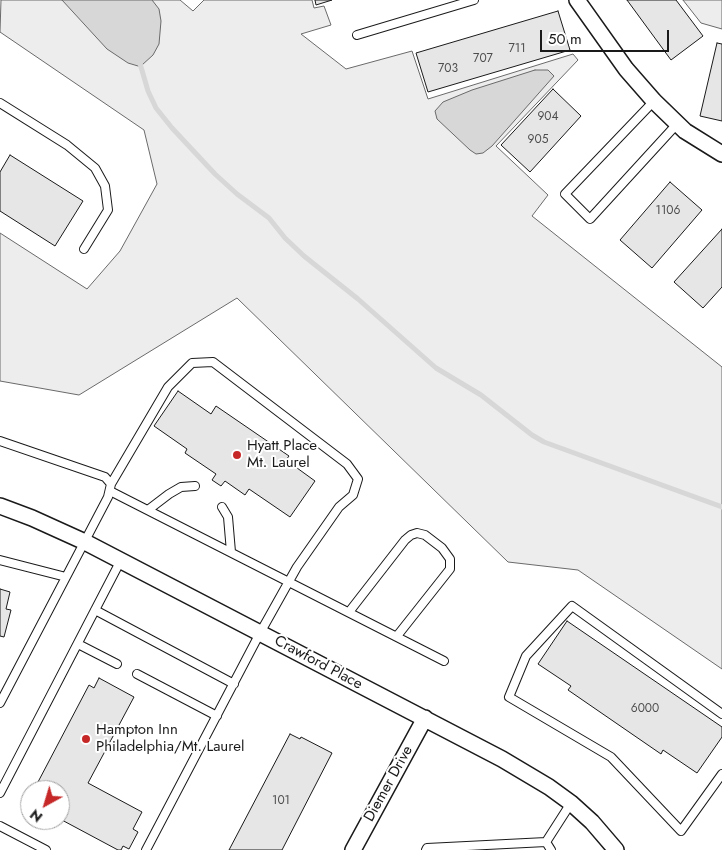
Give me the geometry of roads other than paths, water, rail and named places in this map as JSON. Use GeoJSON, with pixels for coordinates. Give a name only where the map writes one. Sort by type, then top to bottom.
{"type":"FeatureCollection","features":[{"type":"Feature","properties":{"kind":"street"},"geometry":{"type":"LineString","coordinates":[[577,0],[626,68],[654,101],[677,124],[702,143],[722,154]]}},
{"type":"Feature","properties":{"kind":"street","name":"Crawford Place"},"geometry":{"type":"LineString","coordinates":[[0,506],[32,518],[121,560],[502,759],[549,787],[571,803],[592,822],[616,850]]}},
{"type":"Feature","properties":{"kind":"street","name":"Diemer Drive"},"geometry":{"type":"LineString","coordinates":[[354,850],[425,718]]}},
{"type":"Feature","properties":{"kind":"lane"},"geometry":{"type":"LineString","coordinates":[[358,35],[474,0]]}},
{"type":"Feature","properties":{"kind":"lane"},"geometry":{"type":"LineString","coordinates":[[654,101],[565,194],[590,219],[677,124]]}},
{"type":"Feature","properties":{"kind":"lane"},"geometry":{"type":"LineString","coordinates":[[0,103],[67,145],[95,168],[105,186],[108,210],[84,250]]}},
{"type":"Feature","properties":{"kind":"lane"},"geometry":{"type":"LineString","coordinates":[[0,703],[108,497],[110,487],[168,387],[192,363],[213,362],[347,464],[358,479],[353,495],[339,507],[297,567],[260,633],[146,850]]}},
{"type":"Feature","properties":{"kind":"lane"},"geometry":{"type":"LineString","coordinates":[[0,441],[105,477],[110,487],[148,510],[444,661]]}},
{"type":"Feature","properties":{"kind":"lane"},"geometry":{"type":"LineString","coordinates":[[148,510],[182,487],[195,486]]}},
{"type":"Feature","properties":{"kind":"lane"},"geometry":{"type":"LineString","coordinates":[[222,507],[228,517],[231,552]]}},
{"type":"Feature","properties":{"kind":"lane"},"geometry":{"type":"LineString","coordinates":[[349,612],[405,540],[417,533],[425,535],[442,548],[450,560],[450,569],[397,636]]}},
{"type":"Feature","properties":{"kind":"lane"},"geometry":{"type":"LineString","coordinates":[[0,560],[66,577]]}},
{"type":"Feature","properties":{"kind":"lane"},"geometry":{"type":"LineString","coordinates":[[0,793],[121,560]]}},
{"type":"Feature","properties":{"kind":"lane"},"geometry":{"type":"LineString","coordinates":[[722,714],[572,606],[526,656],[509,698],[611,757],[682,831],[722,774]]}},
{"type":"Feature","properties":{"kind":"lane"},"geometry":{"type":"LineString","coordinates":[[95,610],[234,684]]}},
{"type":"Feature","properties":{"kind":"lane"},"geometry":{"type":"LineString","coordinates":[[78,644],[117,664]]}},
{"type":"Feature","properties":{"kind":"lane"},"geometry":{"type":"LineString","coordinates":[[137,674],[217,716]]}},
{"type":"Feature","properties":{"kind":"lane"},"geometry":{"type":"LineString","coordinates":[[546,842],[571,803]]}},
{"type":"Feature","properties":{"kind":"lane"},"geometry":{"type":"LineString","coordinates":[[0,826],[46,850]]}},
{"type":"Feature","properties":{"kind":"lane"},"geometry":{"type":"LineString","coordinates":[[426,850],[427,848],[546,842]]}},
{"type":"Feature","properties":{"kind":"lane"},"geometry":{"type":"LineString","coordinates":[[546,842],[551,850]]}},
{"type":"Feature","properties":{"kind":"waterway"},"geometry":{"type":"LineString","coordinates":[[139,60],[148,91],[156,108],[215,174],[237,194],[269,218],[285,238],[304,256],[358,299],[436,368],[481,395],[532,435],[544,442],[722,507]]}},
{"type":"Feature","properties":{"kind":"place","name":"Hyatt Place Mt. Laurel"},"geometry":{"type":"Point","coordinates":[237,455]}},
{"type":"Feature","properties":{"kind":"place","name":"Hampton Inn Philadelphia/Mt. Laurel"},"geometry":{"type":"Point","coordinates":[86,739]}}]}
